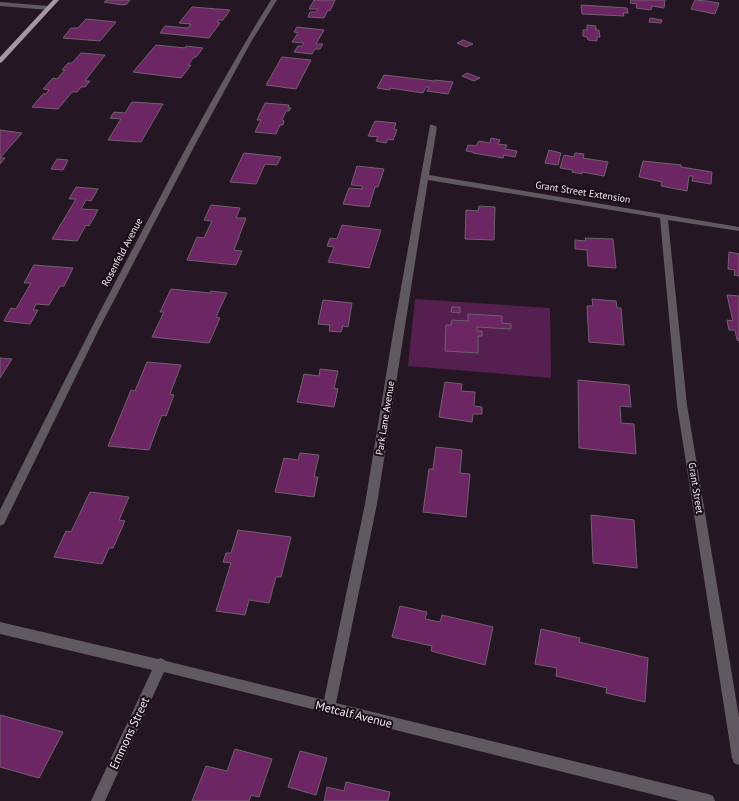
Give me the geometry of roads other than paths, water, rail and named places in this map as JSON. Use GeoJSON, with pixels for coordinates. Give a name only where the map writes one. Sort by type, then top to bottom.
{"type":"FeatureCollection","features":[{"type":"Feature","properties":{"kind":"main road"},"geometry":{"type":"LineString","coordinates":[[0,61],[56,0]]}},
{"type":"Feature","properties":{"kind":"street","name":"Rosenfeld Avenue"},"geometry":{"type":"LineString","coordinates":[[0,521],[102,313],[191,145],[248,42],[274,0]]}},
{"type":"Feature","properties":{"kind":"street"},"geometry":{"type":"LineString","coordinates":[[0,4],[49,8]]}},
{"type":"Feature","properties":{"kind":"street","name":"Park Lane Avenue"},"geometry":{"type":"LineString","coordinates":[[329,707],[371,504],[433,127]]}},
{"type":"Feature","properties":{"kind":"street","name":"Grant Street Extension"},"geometry":{"type":"LineString","coordinates":[[424,177],[739,228]]}},
{"type":"Feature","properties":{"kind":"street","name":"Grant Street"},"geometry":{"type":"LineString","coordinates":[[664,217],[682,405],[739,758]]}},
{"type":"Feature","properties":{"kind":"street","name":"Metcalf Avenue"},"geometry":{"type":"LineString","coordinates":[[0,628],[160,664],[708,801]]}},
{"type":"Feature","properties":{"kind":"street","name":"Emmons Street"},"geometry":{"type":"LineString","coordinates":[[98,801],[160,664]]}}]}
